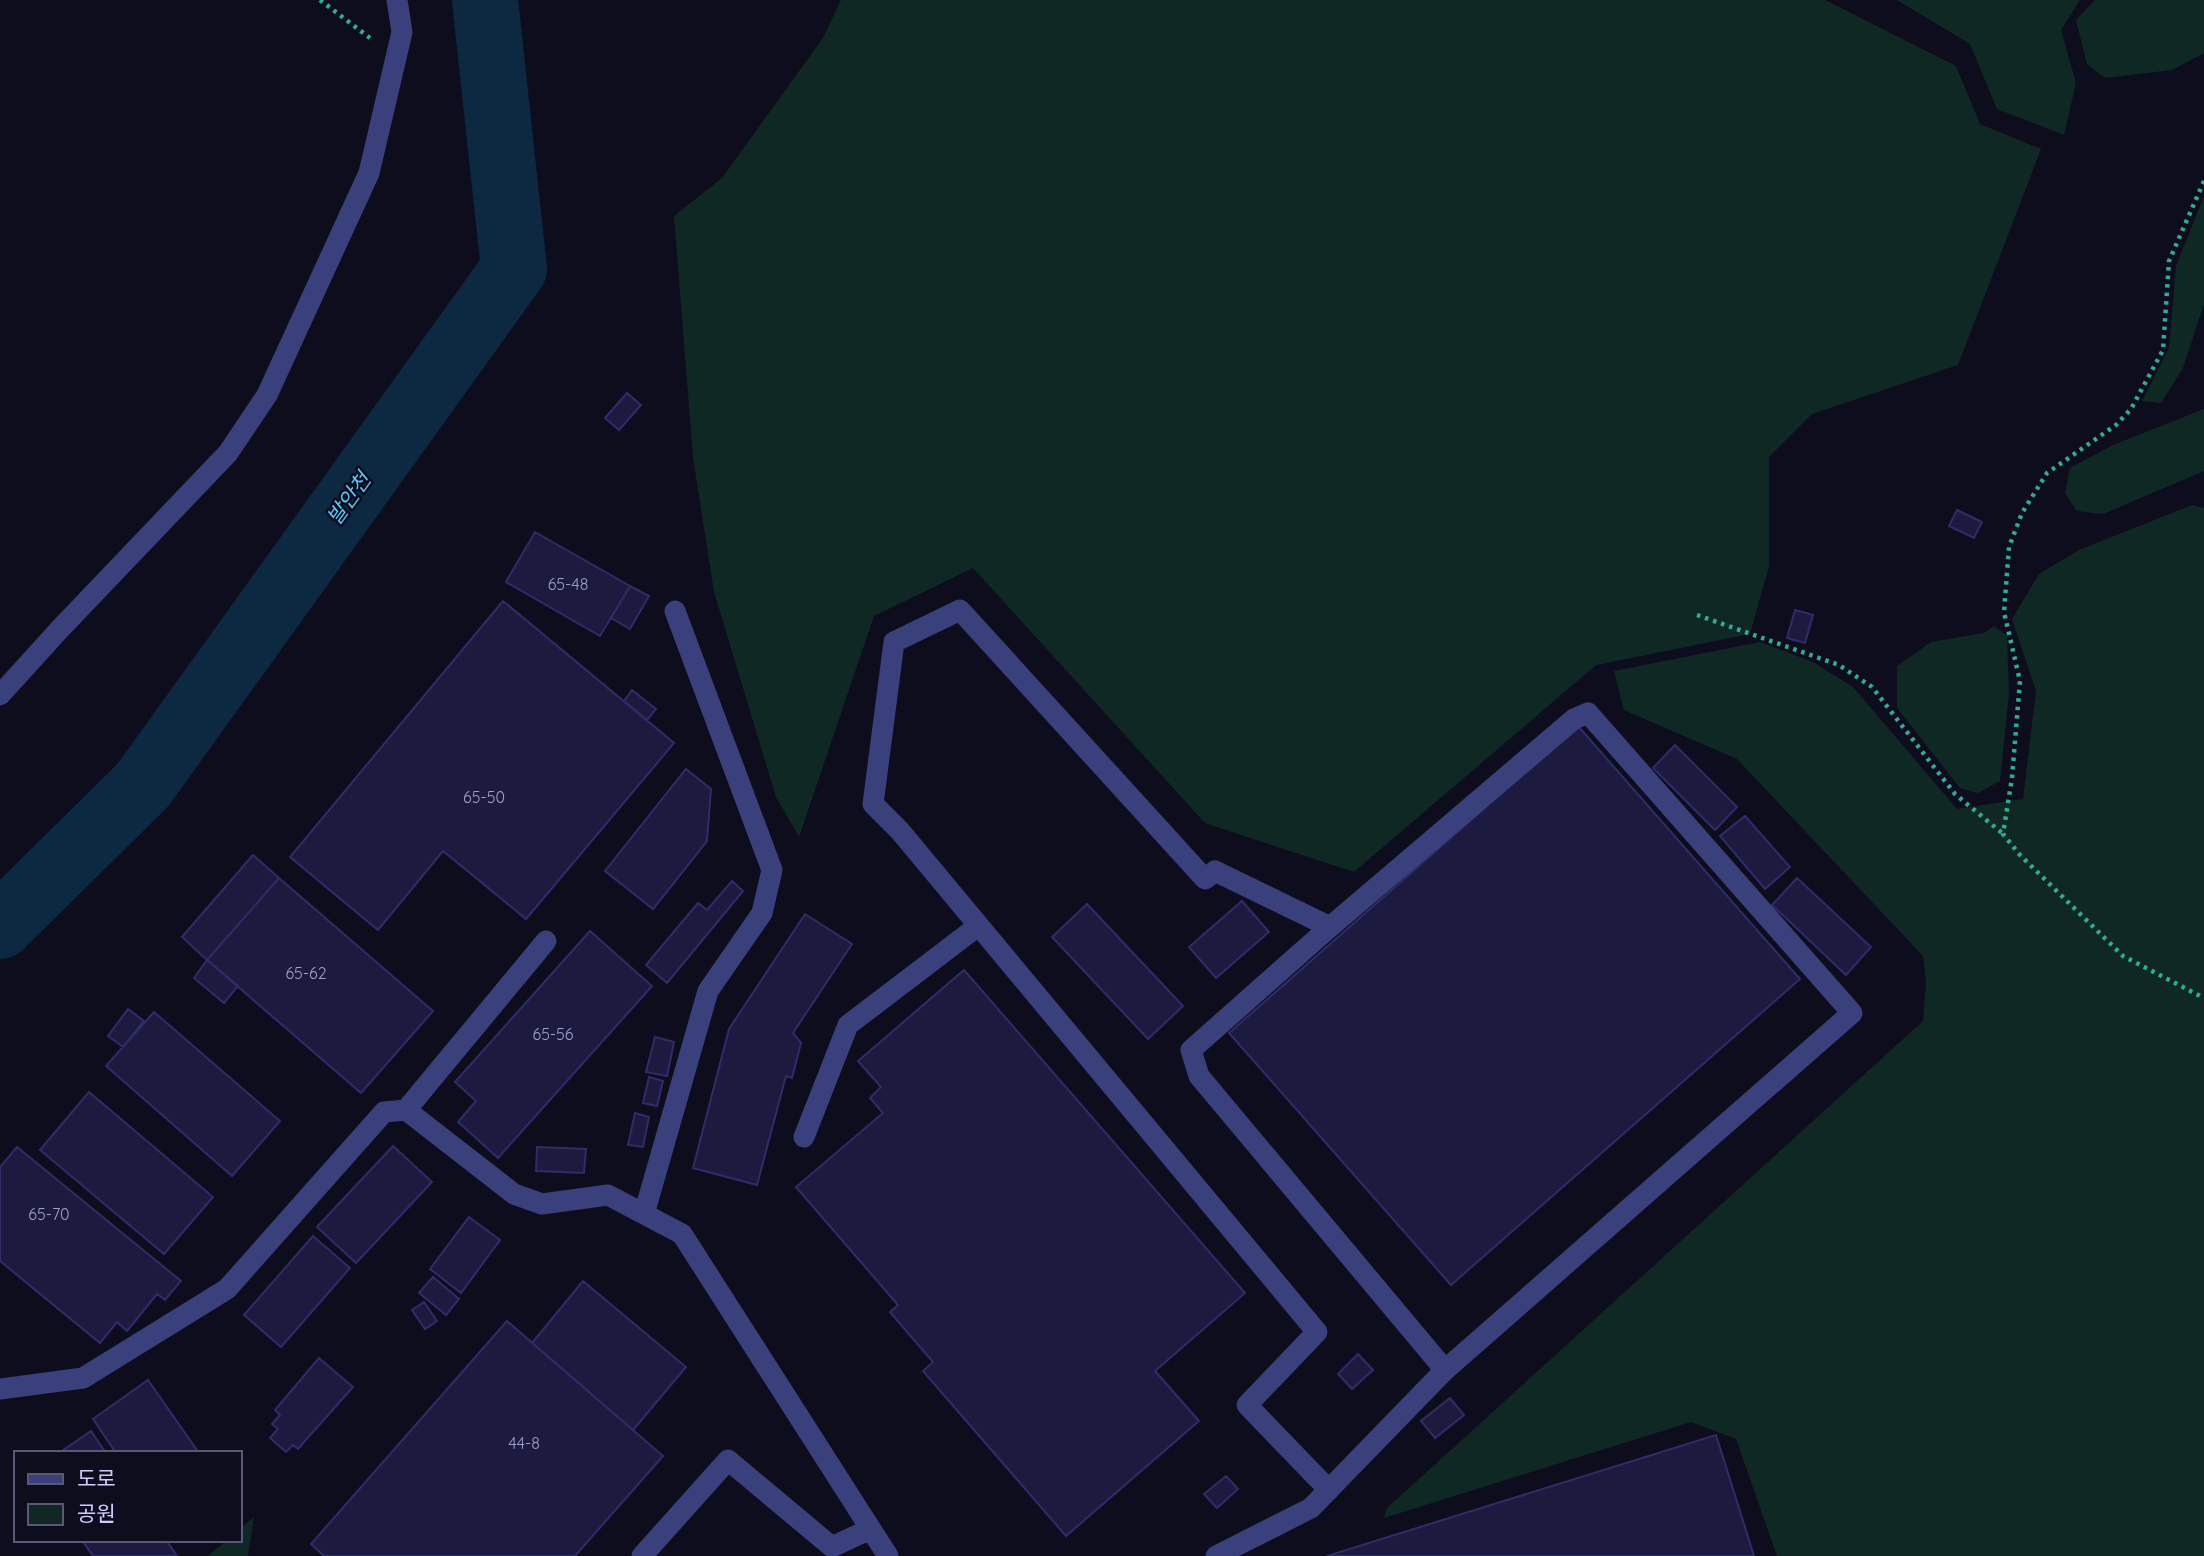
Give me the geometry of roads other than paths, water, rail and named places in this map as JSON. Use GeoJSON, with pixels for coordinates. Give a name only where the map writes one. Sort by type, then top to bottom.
{"type":"FeatureCollection","features":[{"type":"Feature","properties":{"kind":"lane"},"geometry":{"type":"LineString","coordinates":[[0,695],[228,453],[267,395],[369,173],[402,32],[397,0]]}},
{"type":"Feature","properties":{"kind":"lane"},"geometry":{"type":"LineString","coordinates":[[1329,1490],[1247,1405],[1317,1332],[900,831],[873,804],[894,642],[960,610],[1205,879],[1215,871],[1330,927]]}},
{"type":"Feature","properties":{"kind":"lane"},"geometry":{"type":"LineString","coordinates":[[644,1214],[708,991],[762,913],[772,870],[675,611]]}},
{"type":"Feature","properties":{"kind":"lane"},"geometry":{"type":"LineString","coordinates":[[1216,1556],[1311,1508],[1445,1370],[1852,1013],[1588,713],[1574,719],[1191,1049],[1199,1076],[1445,1370]]}},
{"type":"Feature","properties":{"kind":"lane"},"geometry":{"type":"LineString","coordinates":[[804,1137],[848,1025],[978,926]]}},
{"type":"Feature","properties":{"kind":"lane"},"geometry":{"type":"LineString","coordinates":[[407,1110],[546,941]]}},
{"type":"Feature","properties":{"kind":"lane"},"geometry":{"type":"LineString","coordinates":[[0,1389],[83,1378],[227,1289],[384,1112],[407,1110],[514,1194],[542,1204],[608,1195],[682,1234],[888,1556]]}},
{"type":"Feature","properties":{"kind":"lane"},"geometry":{"type":"LineString","coordinates":[[642,1556],[728,1460],[832,1547],[870,1528]]}},
{"type":"Feature","properties":{"kind":"waterway","name":"발안천"},"geometry":{"type":"LineString","coordinates":[[0,926],[143,785],[514,269],[485,0]]}}]}
